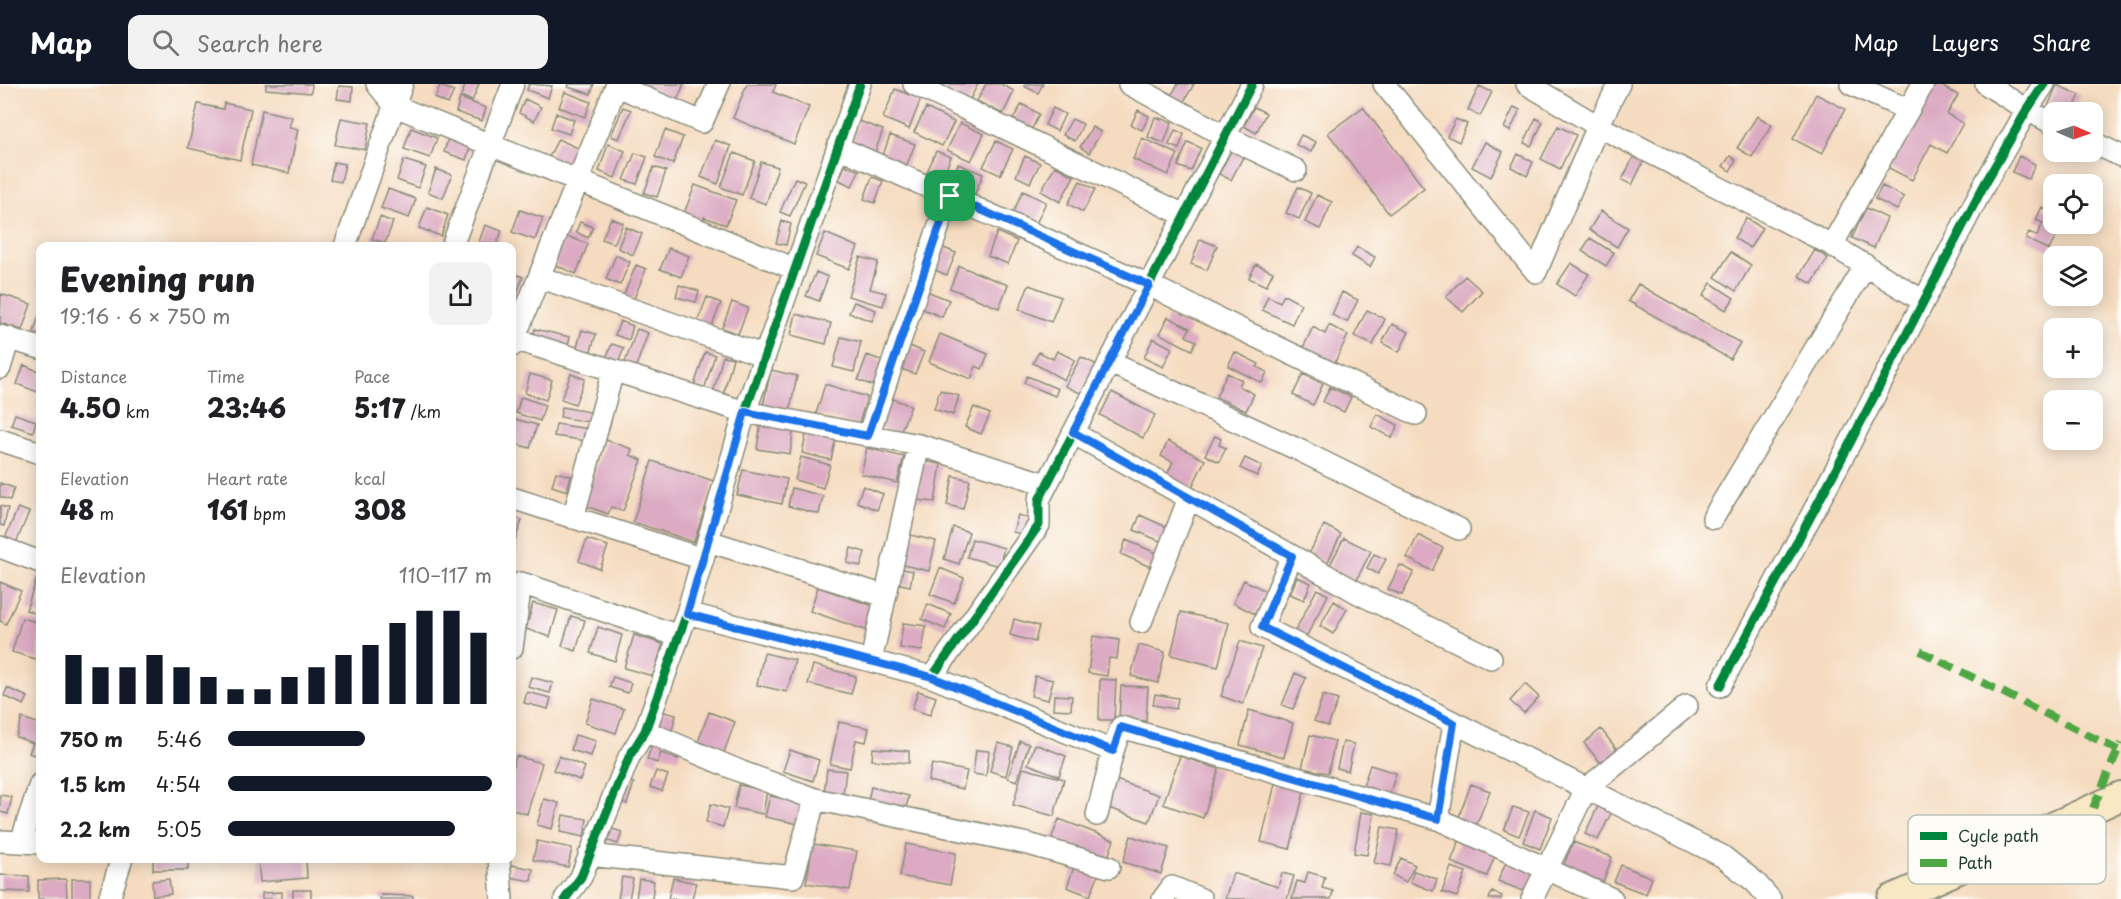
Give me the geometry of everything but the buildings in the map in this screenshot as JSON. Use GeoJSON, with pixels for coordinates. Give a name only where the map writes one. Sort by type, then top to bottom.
{"type":"FeatureCollection","features":[{"type":"Feature","properties":{"kind":"street"},"geometry":{"type":"LineString","coordinates":[[377,84],[394,106],[795,269]]}},
{"type":"Feature","properties":{"kind":"street"},"geometry":{"type":"LineString","coordinates":[[346,242],[402,84]]}},
{"type":"Feature","properties":{"kind":"street"},"geometry":{"type":"LineString","coordinates":[[453,242],[513,84]]}},
{"type":"Feature","properties":{"kind":"street"},"geometry":{"type":"LineString","coordinates":[[516,332],[617,85],[702,122],[719,84]]}},
{"type":"Feature","properties":{"kind":"street"},"geometry":{"type":"LineString","coordinates":[[565,899],[581,877],[629,757],[645,731],[687,614],[745,412],[860,84]]}},
{"type":"Feature","properties":{"kind":"street"},"geometry":{"type":"LineString","coordinates":[[914,84],[1184,215]]}},
{"type":"Feature","properties":{"kind":"street"},"geometry":{"type":"LineString","coordinates":[[1130,84],[1225,136],[1296,170]]}},
{"type":"Feature","properties":{"kind":"street"},"geometry":{"type":"LineString","coordinates":[[932,677],[1038,525],[1039,500],[1046,484],[1251,84]]}},
{"type":"Feature","properties":{"kind":"street"},"geometry":{"type":"LineString","coordinates":[[1527,84],[1598,126],[1832,245],[1923,301]]}},
{"type":"Feature","properties":{"kind":"street"},"geometry":{"type":"LineString","coordinates":[[1393,88],[1536,272],[1598,126],[1619,84]]}},
{"type":"Feature","properties":{"kind":"street"},"geometry":{"type":"LineString","coordinates":[[1851,84],[1908,110]]}},
{"type":"Feature","properties":{"kind":"street"},"geometry":{"type":"LineString","coordinates":[[1832,245],[1923,84]]}},
{"type":"Feature","properties":{"kind":"street"},"geometry":{"type":"LineString","coordinates":[[1986,84],[2043,118]]}},
{"type":"Feature","properties":{"kind":"street"},"geometry":{"type":"LineString","coordinates":[[1720,686],[1983,187],[2044,84]]}},
{"type":"Feature","properties":{"kind":"street"},"geometry":{"type":"LineString","coordinates":[[837,147],[1149,285],[1416,414]]}},
{"type":"Feature","properties":{"kind":"street"},"geometry":{"type":"LineString","coordinates":[[2103,147],[2121,156]]}},
{"type":"Feature","properties":{"kind":"street"},"geometry":{"type":"LineString","coordinates":[[868,436],[950,196]]}},
{"type":"Feature","properties":{"kind":"street"},"geometry":{"type":"LineString","coordinates":[[1713,518],[1866,265]]}},
{"type":"Feature","properties":{"kind":"street"},"geometry":{"type":"LineString","coordinates":[[539,277],[765,356]]}},
{"type":"Feature","properties":{"kind":"street"},"geometry":{"type":"LineString","coordinates":[[0,368],[4,337],[36,347]]}},
{"type":"Feature","properties":{"kind":"street"},"geometry":{"type":"LineString","coordinates":[[516,342],[745,412],[919,445],[1046,484]]}},
{"type":"Feature","properties":{"kind":"street"},"geometry":{"type":"LineString","coordinates":[[1109,362],[1301,451],[1459,529]]}},
{"type":"Feature","properties":{"kind":"street"},"geometry":{"type":"LineString","coordinates":[[573,518],[613,371]]}},
{"type":"Feature","properties":{"kind":"street"},"geometry":{"type":"LineString","coordinates":[[1073,432],[1360,594],[1491,658]]}},
{"type":"Feature","properties":{"kind":"street"},"geometry":{"type":"LineString","coordinates":[[0,440],[36,452]]}},
{"type":"Feature","properties":{"kind":"street"},"geometry":{"type":"LineString","coordinates":[[871,661],[919,445]]}},
{"type":"Feature","properties":{"kind":"street"},"geometry":{"type":"LineString","coordinates":[[1141,622],[1189,498]]}},
{"type":"Feature","properties":{"kind":"street"},"geometry":{"type":"LineString","coordinates":[[516,499],[573,518],[885,596]]}},
{"type":"Feature","properties":{"kind":"street"},"geometry":{"type":"LineString","coordinates":[[0,547],[36,560]]}},
{"type":"Feature","properties":{"kind":"street"},"geometry":{"type":"LineString","coordinates":[[1292,556],[1262,627],[1722,856],[1755,882],[1770,899]]}},
{"type":"Feature","properties":{"kind":"street"},"geometry":{"type":"LineString","coordinates":[[516,619],[521,583],[679,636]]}},
{"type":"Feature","properties":{"kind":"street"},"geometry":{"type":"LineString","coordinates":[[687,614],[932,677],[1113,751]]}},
{"type":"Feature","properties":{"kind":"street"},"geometry":{"type":"LineString","coordinates":[[1532,899],[1586,789],[1686,706]]}},
{"type":"Feature","properties":{"kind":"street"},"geometry":{"type":"LineString","coordinates":[[1438,819],[1454,723]]}},
{"type":"Feature","properties":{"kind":"street"},"geometry":{"type":"LineString","coordinates":[[1097,815],[1121,727],[1438,819],[1612,899]]}},
{"type":"Feature","properties":{"kind":"street"},"geometry":{"type":"LineString","coordinates":[[645,731],[742,772],[816,799],[1028,844],[1108,867]]}},
{"type":"Feature","properties":{"kind":"street"},"geometry":{"type":"LineString","coordinates":[[20,842],[36,796]]}},
{"type":"Feature","properties":{"kind":"street"},"geometry":{"type":"LineString","coordinates":[[2079,815],[2121,796]]}},
{"type":"Feature","properties":{"kind":"street"},"geometry":{"type":"LineString","coordinates":[[589,855],[793,877],[816,799]]}},
{"type":"Feature","properties":{"kind":"street"},"geometry":{"type":"LineString","coordinates":[[109,899],[120,863]]}},
{"type":"Feature","properties":{"kind":"street"},"geometry":{"type":"LineString","coordinates":[[499,863],[502,899]]}},
{"type":"Feature","properties":{"kind":"street"},"geometry":{"type":"LineString","coordinates":[[1892,899],[1925,884]]}},
{"type":"Feature","properties":{"kind":"street"},"geometry":{"type":"LineString","coordinates":[[1163,899],[1172,887],[1201,899]]}},
{"type":"Feature","properties":{"kind":"marked path"},"geometry":{"type":"LineString","coordinates":[[1920,651],[2118,750]]}},
{"type":"Feature","properties":{"kind":"marked path"},"geometry":{"type":"LineString","coordinates":[[2093,808],[2121,743]]}},
{"type":"Feature","properties":{"kind":"cycle path"},"geometry":{"type":"LineString","coordinates":[[565,899],[581,877],[629,757],[645,731],[687,613],[745,412],[860,84]]}},
{"type":"Feature","properties":{"kind":"cycle path"},"geometry":{"type":"LineString","coordinates":[[932,677],[1039,525],[1039,500],[1252,84]]}},
{"type":"Feature","properties":{"kind":"cycle path"},"geometry":{"type":"LineString","coordinates":[[1720,686],[1983,187],[2044,84]]}},
{"type":"Feature","properties":{"kind":"route"},"geometry":{"type":"LineString","coordinates":[[950,196],[1149,285],[1073,432],[1292,556],[1262,627],[1454,723],[1438,819],[1121,727],[1113,751],[932,677],[687,614],[745,412],[868,436],[950,196]]}}]}
